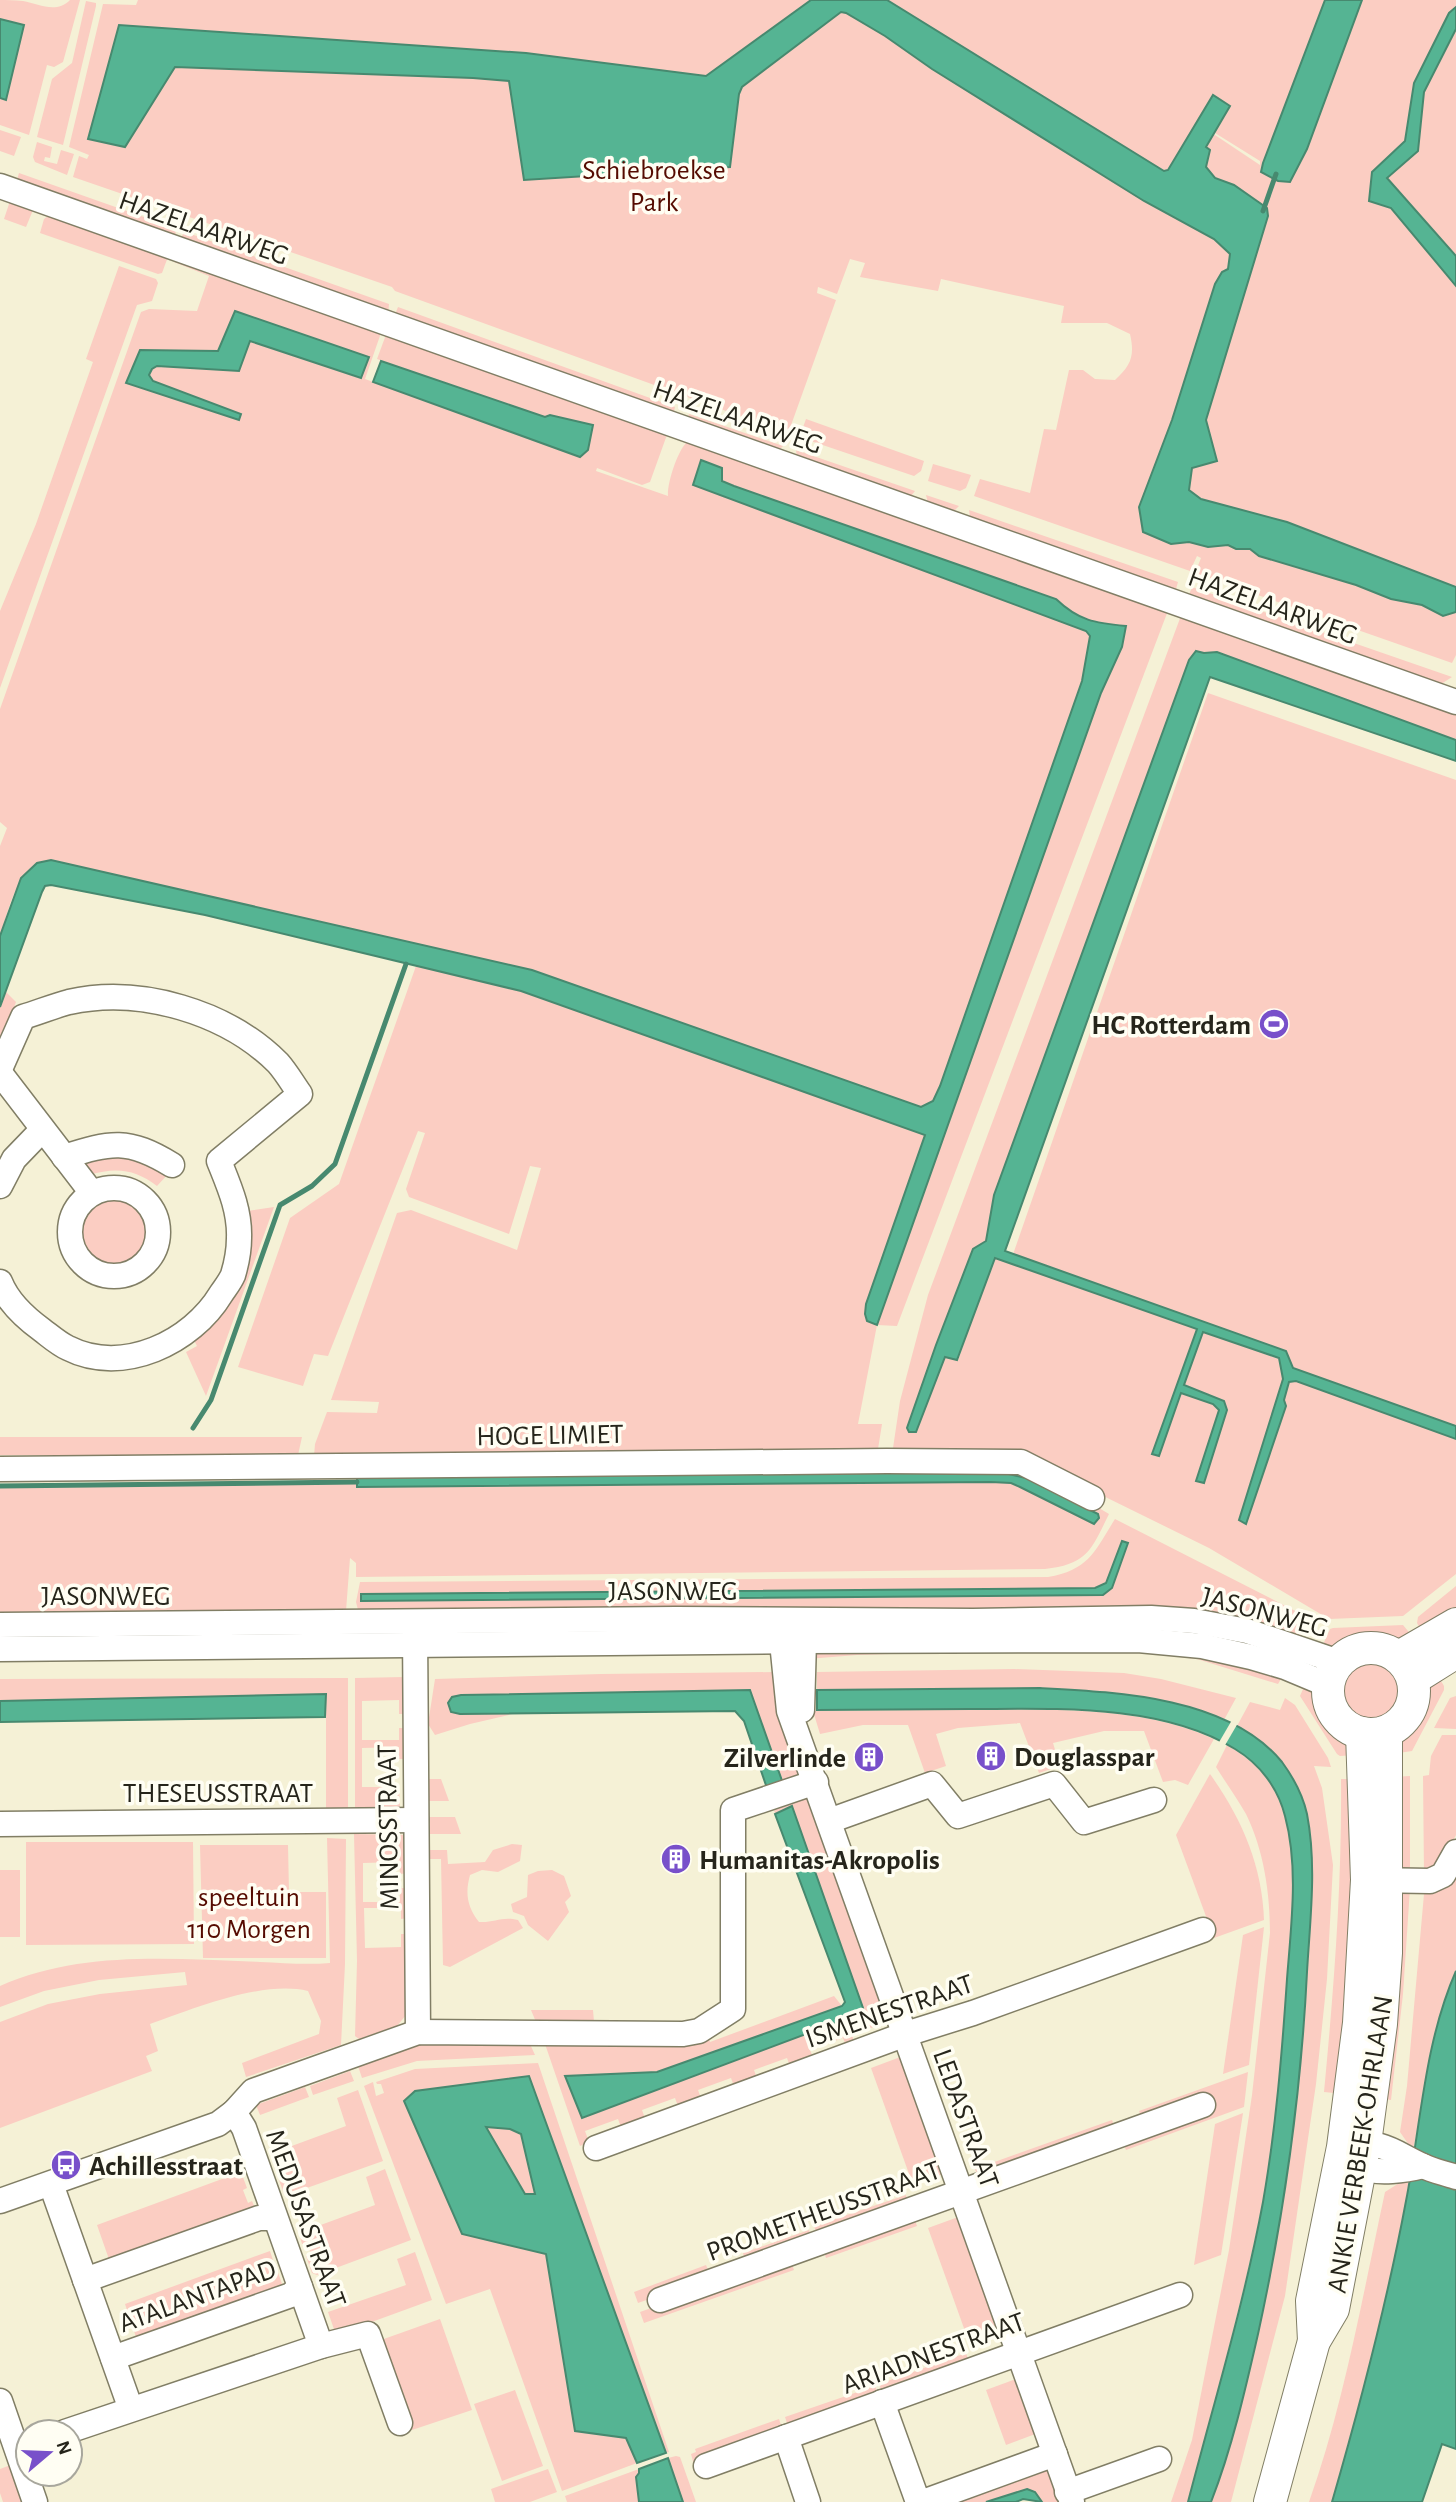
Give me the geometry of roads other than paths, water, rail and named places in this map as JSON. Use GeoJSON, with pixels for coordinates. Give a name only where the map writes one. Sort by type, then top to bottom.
{"type":"FeatureCollection","features":[{"type":"Feature","properties":{"kind":"main road"},"geometry":{"type":"LineString","coordinates":[[1406,1668],[1456,1624]]}},
{"type":"Feature","properties":{"kind":"main road"},"geometry":{"type":"LineString","coordinates":[[1369,1647],[1385,1649],[1406,1668],[1415,1695],[1410,1710],[1401,1723],[1374,1733],[1344,1725],[1335,1715],[1330,1703],[1334,1674],[1353,1651],[1369,1647]]}},
{"type":"Feature","properties":{"kind":"main road"},"geometry":{"type":"LineString","coordinates":[[1406,1668],[1456,1652]]}},
{"type":"Feature","properties":{"kind":"main road","name":"ANKIE VERBEEK-OHRLAAN"},"geometry":{"type":"LineString","coordinates":[[1270,2502],[1314,2341],[1312,2301],[1356,2152],[1359,2023],[1378,1880],[1374,1733]]}},
{"type":"Feature","properties":{"kind":"street","name":"HAZELAARWEG"},"geometry":{"type":"LineString","coordinates":[[0,186],[1456,702]]}},
{"type":"Feature","properties":{"kind":"street"},"geometry":{"type":"LineString","coordinates":[[0,1282],[24,1317],[68,1349],[96,1357],[126,1357],[154,1350],[180,1337],[213,1307],[233,1276],[239,1239],[236,1207],[219,1160],[300,1094],[278,1064],[237,1032],[192,1010],[146,999],[105,998],[70,1002],[23,1017],[0,1071],[92,1192]]}},
{"type":"Feature","properties":{"kind":"street"},"geometry":{"type":"LineString","coordinates":[[0,1186],[14,1159],[42,1129]]}},
{"type":"Feature","properties":{"kind":"street"},"geometry":{"type":"LineString","coordinates":[[64,1157],[101,1145],[125,1144],[153,1153],[172,1165]]}},
{"type":"Feature","properties":{"kind":"street","name":"HOGE LIMIET"},"geometry":{"type":"LineString","coordinates":[[0,1469],[1021,1462],[1092,1498]]}},
{"type":"Feature","properties":{"kind":"street","name":"JASONWEG"},"geometry":{"type":"LineString","coordinates":[[0,1649],[415,1633],[792,1634],[973,1621],[1065,1617],[1151,1618],[1194,1621],[1247,1632],[1334,1674]]}},
{"type":"Feature","properties":{"kind":"street","name":"JASONWEG"},"geometry":{"type":"LineString","coordinates":[[0,1625],[339,1624],[415,1633]]}},
{"type":"Feature","properties":{"kind":"street","name":"MINOSSTRAAT"},"geometry":{"type":"LineString","coordinates":[[415,1633],[418,2032]]}},
{"type":"Feature","properties":{"kind":"street","name":"LEDASTRAAT"},"geometry":{"type":"LineString","coordinates":[[792,1634],[789,1711],[1070,2497]]}},
{"type":"Feature","properties":{"kind":"street"},"geometry":{"type":"LineString","coordinates":[[0,2201],[218,2124],[234,2112],[253,2091],[418,2032],[683,2034],[699,2031],[733,2009],[733,1811],[816,1782]]}},
{"type":"Feature","properties":{"kind":"street"},"geometry":{"type":"LineString","coordinates":[[829,1821],[932,1784],[958,1816],[1054,1784],[1084,1822],[1154,1800]]}},
{"type":"Feature","properties":{"kind":"street","name":"THESEUSSTRAAT"},"geometry":{"type":"LineString","coordinates":[[0,1844],[10,1823],[416,1820]]}},
{"type":"Feature","properties":{"kind":"street"},"geometry":{"type":"LineString","coordinates":[[1378,1880],[1430,1881],[1443,1875],[1456,1852]]}},
{"type":"Feature","properties":{"kind":"street","name":"ISMENESTRAAT"},"geometry":{"type":"LineString","coordinates":[[596,2148],[906,2034],[973,2013],[1203,1930]]}},
{"type":"Feature","properties":{"kind":"street","name":"PROMETHEUSSTRAAT"},"geometry":{"type":"LineString","coordinates":[[660,2300],[1203,2105]]}},
{"type":"Feature","properties":{"kind":"street","name":"MEDUSASTRAAT"},"geometry":{"type":"LineString","coordinates":[[234,2112],[244,2128],[321,2346]]}},
{"type":"Feature","properties":{"kind":"street"},"geometry":{"type":"LineString","coordinates":[[1356,2152],[1384,2171],[1406,2171],[1423,2166],[1456,2177]]}},
{"type":"Feature","properties":{"kind":"street"},"geometry":{"type":"LineString","coordinates":[[51,2183],[128,2401],[134,2407]]}},
{"type":"Feature","properties":{"kind":"street"},"geometry":{"type":"LineString","coordinates":[[86,2280],[259,2218],[275,2218]]}},
{"type":"Feature","properties":{"kind":"street","name":"ATALANTAPAD"},"geometry":{"type":"LineString","coordinates":[[113,2358],[291,2295],[300,2287]]}},
{"type":"Feature","properties":{"kind":"street","name":"ARIADNESTRAAT"},"geometry":{"type":"LineString","coordinates":[[706,2466],[1180,2295]]}},
{"type":"Feature","properties":{"kind":"street"},"geometry":{"type":"LineString","coordinates":[[84,2425],[321,2346],[368,2334],[400,2423]]}},
{"type":"Feature","properties":{"kind":"street"},"geometry":{"type":"LineString","coordinates":[[0,2401],[14,2444]]}},
{"type":"Feature","properties":{"kind":"street"},"geometry":{"type":"LineString","coordinates":[[882,2402],[918,2502]]}},
{"type":"Feature","properties":{"kind":"street"},"geometry":{"type":"LineString","coordinates":[[786,2437],[808,2502]]}},
{"type":"Feature","properties":{"kind":"street"},"geometry":{"type":"LineString","coordinates":[[923,2502],[1055,2454]]}},
{"type":"Feature","properties":{"kind":"street"},"geometry":{"type":"LineString","coordinates":[[1070,2497],[1158,2459]]}},
{"type":"Feature","properties":{"kind":"waterway"},"geometry":{"type":"LineString","coordinates":[[1263,211],[1276,174]]}},
{"type":"Feature","properties":{"kind":"waterway"},"geometry":{"type":"LineString","coordinates":[[193,1428],[211,1400],[280,1205],[312,1186],[335,1164],[406,964]]}},
{"type":"Feature","properties":{"kind":"waterway"},"geometry":{"type":"LineString","coordinates":[[0,1486],[357,1482]]}},
{"type":"Feature","properties":{"kind":"place","name":"HC Rotterdam"},"geometry":{"type":"Point","coordinates":[1274,1024]}},
{"type":"Feature","properties":{"kind":"place","name":"Douglasspar"},"geometry":{"type":"Point","coordinates":[991,1756]}},
{"type":"Feature","properties":{"kind":"place","name":"Zilverlinde"},"geometry":{"type":"Point","coordinates":[869,1757]}},
{"type":"Feature","properties":{"kind":"place","name":"Humanitas-Akropolis"},"geometry":{"type":"Point","coordinates":[676,1859]}},
{"type":"Feature","properties":{"kind":"place","name":"Achillesstraat"},"geometry":{"type":"Point","coordinates":[66,2165]}},
{"type":"Feature","properties":{"kind":"park label","name":"Schiebroekse Park"},"geometry":{"type":"Point","coordinates":[654,185]}},
{"type":"Feature","properties":{"kind":"park label","name":"speeltuin 110 Morgen"},"geometry":{"type":"Point","coordinates":[249,1912]}}]}
